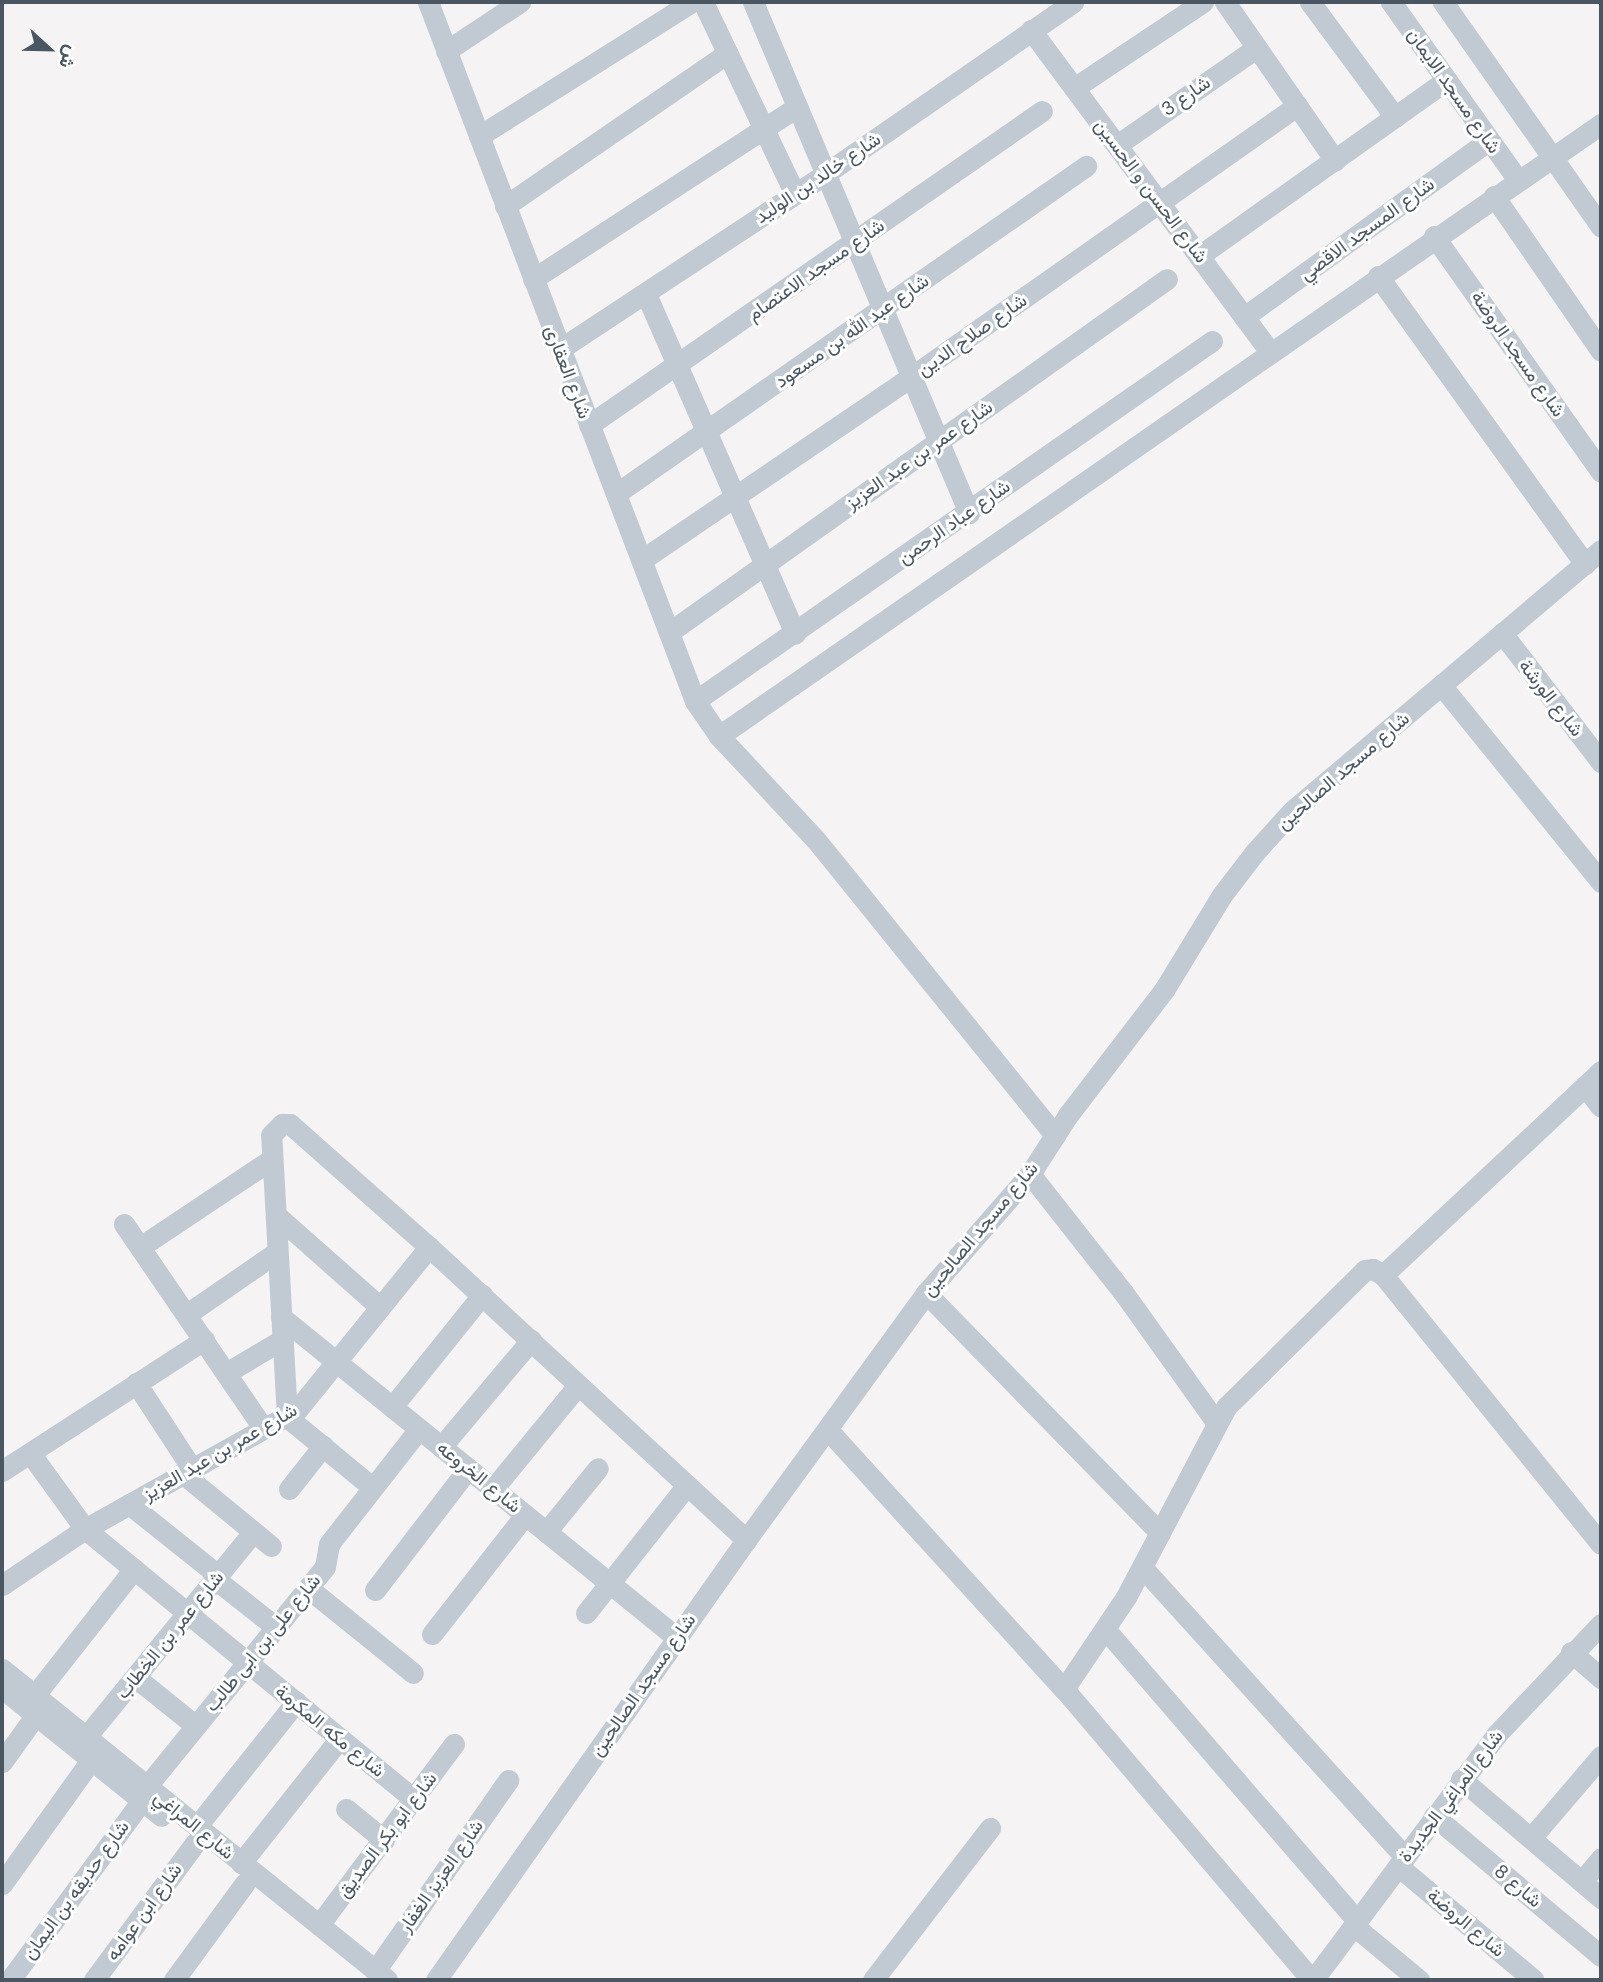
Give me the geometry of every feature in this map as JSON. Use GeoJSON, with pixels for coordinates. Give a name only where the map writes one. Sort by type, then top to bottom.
{"type":"FeatureCollection","features":[{"type":"Feature","properties":{"kind":"street","name":"شارع العقارى"},"geometry":{"type":"LineString","coordinates":[[428,2],[589,425],[671,631],[695,701],[719,737],[816,840],[1055,1135]]}},
{"type":"Feature","properties":{"kind":"street"},"geometry":{"type":"LineString","coordinates":[[446,51],[520,2]]}},
{"type":"Feature","properties":{"kind":"street"},"geometry":{"type":"LineString","coordinates":[[479,136],[692,2]]}},
{"type":"Feature","properties":{"kind":"street"},"geometry":{"type":"LineString","coordinates":[[703,2],[794,194]]}},
{"type":"Feature","properties":{"kind":"street"},"geometry":{"type":"LineString","coordinates":[[753,2],[968,513]]}},
{"type":"Feature","properties":{"kind":"street","name":"شارع خالد بن الوليد"},"geometry":{"type":"LineString","coordinates":[[560,349],[825,174],[1073,2]]}},
{"type":"Feature","properties":{"kind":"street"},"geometry":{"type":"LineString","coordinates":[[1074,88],[1203,2]]}},
{"type":"Feature","properties":{"kind":"street"},"geometry":{"type":"LineString","coordinates":[[1225,2],[1335,160]]}},
{"type":"Feature","properties":{"kind":"street"},"geometry":{"type":"LineString","coordinates":[[1310,2],[1395,117]]}},
{"type":"Feature","properties":{"kind":"street","name":"شارع مسجد الايمان"},"geometry":{"type":"LineString","coordinates":[[1391,2],[1518,180]]}},
{"type":"Feature","properties":{"kind":"street"},"geometry":{"type":"LineString","coordinates":[[1443,2],[1601,227]]}},
{"type":"Feature","properties":{"kind":"street","name":"شارع الحسن و الحسين"},"geometry":{"type":"LineString","coordinates":[[1031,30],[1270,352]]}},
{"type":"Feature","properties":{"kind":"street","name":"شارع 3"},"geometry":{"type":"LineString","coordinates":[[1117,145],[1256,48]]}},
{"type":"Feature","properties":{"kind":"street"},"geometry":{"type":"LineString","coordinates":[[505,206],[727,52]]}},
{"type":"Feature","properties":{"kind":"street"},"geometry":{"type":"LineString","coordinates":[[1199,256],[1447,80]]}},
{"type":"Feature","properties":{"kind":"street","name":"شارع صلاح الدين"},"geometry":{"type":"LineString","coordinates":[[643,559],[911,377],[1297,106]]}},
{"type":"Feature","properties":{"kind":"street"},"geometry":{"type":"LineString","coordinates":[[533,279],[797,107]]}},
{"type":"Feature","properties":{"kind":"street","name":"شارع مسجد الاعتصام"},"geometry":{"type":"LineString","coordinates":[[589,425],[855,244],[1042,111]]}},
{"type":"Feature","properties":{"kind":"street"},"geometry":{"type":"LineString","coordinates":[[719,737],[1434,236],[1601,124]]}},
{"type":"Feature","properties":{"kind":"street","name":"شارع المسجد الاقصي"},"geometry":{"type":"LineString","coordinates":[[1244,317],[1489,140]]}},
{"type":"Feature","properties":{"kind":"street","name":"شارع عبد الله بن مسعود"},"geometry":{"type":"LineString","coordinates":[[617,494],[1086,166]]}},
{"type":"Feature","properties":{"kind":"street"},"geometry":{"type":"LineString","coordinates":[[1494,196],[1601,351]]}},
{"type":"Feature","properties":{"kind":"street","name":"شارع مسجد الروضة"},"geometry":{"type":"LineString","coordinates":[[1434,236],[1601,472]]}},
{"type":"Feature","properties":{"kind":"street"},"geometry":{"type":"LineString","coordinates":[[1378,276],[1593,557]]}},
{"type":"Feature","properties":{"kind":"street","name":"شارع عمر بن عبد العزيز"},"geometry":{"type":"LineString","coordinates":[[671,631],[1167,279]]}},
{"type":"Feature","properties":{"kind":"street"},"geometry":{"type":"LineString","coordinates":[[646,294],[795,634]]}},
{"type":"Feature","properties":{"kind":"street","name":"شارع عباد الرحمن"},"geometry":{"type":"LineString","coordinates":[[695,701],[795,634],[1212,341]]}},
{"type":"Feature","properties":{"kind":"street","name":"شارع مسجد الصالحين"},"geometry":{"type":"LineString","coordinates":[[436,1980],[746,1540],[926,1293],[1030,1174],[1055,1135],[1164,990],[1222,895],[1255,852],[1292,811],[1593,557]]}},
{"type":"Feature","properties":{"kind":"street","name":"شارع الورشة"},"geometry":{"type":"LineString","coordinates":[[1502,633],[1601,762]]}},
{"type":"Feature","properties":{"kind":"street"},"geometry":{"type":"LineString","coordinates":[[1440,685],[1601,882]]}},
{"type":"Feature","properties":{"kind":"street"},"geometry":{"type":"LineString","coordinates":[[1383,1275],[1601,1071]]}},
{"type":"Feature","properties":{"kind":"street"},"geometry":{"type":"LineString","coordinates":[[1584,1086],[1601,1107]]}},
{"type":"Feature","properties":{"kind":"street"},"geometry":{"type":"LineString","coordinates":[[372,1487],[287,1417],[271,1135],[276,1128],[290,1124],[482,1295],[746,1540]]}},
{"type":"Feature","properties":{"kind":"street"},"geometry":{"type":"LineString","coordinates":[[140,1247],[272,1159]]}},
{"type":"Feature","properties":{"kind":"street"},"geometry":{"type":"LineString","coordinates":[[1030,1174],[1123,1292],[1216,1422]]}},
{"type":"Feature","properties":{"kind":"street"},"geometry":{"type":"LineString","coordinates":[[276,1215],[380,1307]]}},
{"type":"Feature","properties":{"kind":"street"},"geometry":{"type":"LineString","coordinates":[[124,1224],[263,1428]]}},
{"type":"Feature","properties":{"kind":"street","name":"شارع عمر بن عبد العزيز"},"geometry":{"type":"LineString","coordinates":[[2,1585],[85,1528],[186,1470],[287,1417],[306,1402],[429,1247]]}},
{"type":"Feature","properties":{"kind":"street"},"geometry":{"type":"LineString","coordinates":[[187,1314],[277,1252]]}},
{"type":"Feature","properties":{"kind":"street"},"geometry":{"type":"LineString","coordinates":[[1064,1689],[1106,1630],[1143,1567],[1216,1422],[1359,1273],[1373,1269],[1383,1275],[1601,1544]]}},
{"type":"Feature","properties":{"kind":"street"},"geometry":{"type":"LineString","coordinates":[[926,1293],[1160,1533]]}},
{"type":"Feature","properties":{"kind":"street"},"geometry":{"type":"LineString","coordinates":[[392,1407],[482,1295]]}},
{"type":"Feature","properties":{"kind":"street","name":"شارع الخروعه"},"geometry":{"type":"LineString","coordinates":[[281,1317],[676,1637]]}},
{"type":"Feature","properties":{"kind":"street"},"geometry":{"type":"LineString","coordinates":[[2,1471],[204,1339]]}},
{"type":"Feature","properties":{"kind":"street"},"geometry":{"type":"LineString","coordinates":[[226,1373],[283,1339]]}},
{"type":"Feature","properties":{"kind":"street"},"geometry":{"type":"LineString","coordinates":[[441,1447],[531,1340]]}},
{"type":"Feature","properties":{"kind":"street"},"geometry":{"type":"LineString","coordinates":[[136,1382],[186,1470],[271,1546]]}},
{"type":"Feature","properties":{"kind":"street"},"geometry":{"type":"LineString","coordinates":[[493,1489],[578,1385]]}},
{"type":"Feature","properties":{"kind":"street","name":"شارع على بن ابى طالب"},"geometry":{"type":"LineString","coordinates":[[145,1793],[328,1562],[328,1544],[419,1429]]}},
{"type":"Feature","properties":{"kind":"street"},"geometry":{"type":"LineString","coordinates":[[828,1430],[1064,1689],[1313,1980]]}},
{"type":"Feature","properties":{"kind":"street"},"geometry":{"type":"LineString","coordinates":[[289,1489],[323,1446]]}},
{"type":"Feature","properties":{"kind":"street","name":"شارع مكه المكرمة"},"geometry":{"type":"LineString","coordinates":[[30,1452],[85,1528],[414,1799]]}},
{"type":"Feature","properties":{"kind":"street"},"geometry":{"type":"LineString","coordinates":[[546,1532],[598,1468]]}},
{"type":"Feature","properties":{"kind":"street"},"geometry":{"type":"LineString","coordinates":[[375,1590],[468,1469]]}},
{"type":"Feature","properties":{"kind":"street"},"geometry":{"type":"LineString","coordinates":[[586,1613],[687,1485]]}},
{"type":"Feature","properties":{"kind":"street"},"geometry":{"type":"LineString","coordinates":[[129,1504],[275,1627]]}},
{"type":"Feature","properties":{"kind":"street"},"geometry":{"type":"LineString","coordinates":[[432,1634],[525,1515]]}},
{"type":"Feature","properties":{"kind":"street","name":"شارع عمر بن الخطاب"},"geometry":{"type":"LineString","coordinates":[[86,1737],[253,1532]]}},
{"type":"Feature","properties":{"kind":"street","name":"شارع الروضة"},"geometry":{"type":"LineString","coordinates":[[1143,1567],[1401,1861],[1534,1980]]}},
{"type":"Feature","properties":{"kind":"street"},"geometry":{"type":"LineString","coordinates":[[2,1762],[32,1707],[134,1569]]}},
{"type":"Feature","properties":{"kind":"street"},"geometry":{"type":"LineString","coordinates":[[308,1588],[413,1674]]}},
{"type":"Feature","properties":{"kind":"street","name":"شارع المراغي الجديدة"},"geometry":{"type":"LineString","coordinates":[[1313,1980],[1461,1779],[1571,1652],[1601,1624]]}},
{"type":"Feature","properties":{"kind":"street"},"geometry":{"type":"LineString","coordinates":[[1106,1630],[1355,1923],[1419,1980]]}},
{"type":"Feature","properties":{"kind":"street"},"geometry":{"type":"LineString","coordinates":[[1571,1652],[1601,1678]]}},
{"type":"Feature","properties":{"kind":"street","name":"شارع المراغي"},"geometry":{"type":"LineString","coordinates":[[2,1669],[32,1707],[91,1760],[145,1793]]}},
{"type":"Feature","properties":{"kind":"street"},"geometry":{"type":"LineString","coordinates":[[135,1677],[196,1726]]}},
{"type":"Feature","properties":{"kind":"street","name":"شارع المراغي"},"geometry":{"type":"LineString","coordinates":[[2,1688],[86,1737],[145,1793],[376,1977]]}},
{"type":"Feature","properties":{"kind":"street","name":"شارع ابن عوامه"},"geometry":{"type":"LineString","coordinates":[[94,1980],[196,1835],[296,1702]]}},
{"type":"Feature","properties":{"kind":"street"},"geometry":{"type":"LineString","coordinates":[[174,1980],[243,1873],[340,1738]]}},
{"type":"Feature","properties":{"kind":"street","name":"شارع ابو بكر الصديق"},"geometry":{"type":"LineString","coordinates":[[318,1925],[454,1744]]}},
{"type":"Feature","properties":{"kind":"street"},"geometry":{"type":"LineString","coordinates":[[1531,1839],[1601,1756]]}},
{"type":"Feature","properties":{"kind":"street"},"geometry":{"type":"LineString","coordinates":[[2,1884],[91,1760]]}},
{"type":"Feature","properties":{"kind":"street"},"geometry":{"type":"LineString","coordinates":[[1461,1779],[1601,1898]]}},
{"type":"Feature","properties":{"kind":"street","name":"شارع العزيز الغفار"},"geometry":{"type":"LineString","coordinates":[[376,1977],[508,1780]]}},
{"type":"Feature","properties":{"kind":"street","name":"شارع حديقه بن اليمان"},"geometry":{"type":"LineString","coordinates":[[10,1980],[145,1793]]}},
{"type":"Feature","properties":{"kind":"street"},"geometry":{"type":"LineString","coordinates":[[346,1809],[384,1840]]}},
{"type":"Feature","properties":{"kind":"street","name":"شارع 8"},"geometry":{"type":"LineString","coordinates":[[1434,1816],[1601,1956]]}},
{"type":"Feature","properties":{"kind":"street"},"geometry":{"type":"LineString","coordinates":[[873,1980],[990,1828]]}},
{"type":"Feature","properties":{"kind":"street"},"geometry":{"type":"LineString","coordinates":[[1582,1881],[1601,1858]]}},
{"type":"Feature","properties":{"kind":"street","name":"شارع المراغي"},"geometry":{"type":"LineString","coordinates":[[243,1873],[318,1925],[376,1977]]}}]}
